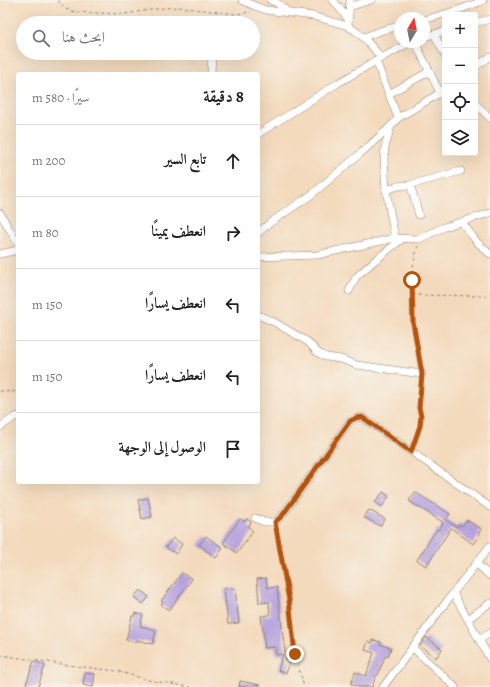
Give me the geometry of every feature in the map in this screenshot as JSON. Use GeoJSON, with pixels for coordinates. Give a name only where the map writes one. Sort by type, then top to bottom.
{"type":"FeatureCollection","features":[{"type":"Feature","properties":{"kind":"street"},"geometry":{"type":"LineString","coordinates":[[242,0],[266,10],[288,12],[348,22]]}},
{"type":"Feature","properties":{"kind":"street"},"geometry":{"type":"LineString","coordinates":[[270,0],[277,3],[288,12]]}},
{"type":"Feature","properties":{"kind":"street"},"geometry":{"type":"LineString","coordinates":[[334,0],[348,22],[372,45],[398,118]]}},
{"type":"Feature","properties":{"kind":"street"},"geometry":{"type":"LineString","coordinates":[[348,22],[349,3],[371,0]]}},
{"type":"Feature","properties":{"kind":"street"},"geometry":{"type":"LineString","coordinates":[[430,18],[461,9],[483,0]]}},
{"type":"Feature","properties":{"kind":"street"},"geometry":{"type":"LineString","coordinates":[[478,22],[490,19]]}},
{"type":"Feature","properties":{"kind":"street"},"geometry":{"type":"LineString","coordinates":[[364,37],[394,27]]}},
{"type":"Feature","properties":{"kind":"street"},"geometry":{"type":"LineString","coordinates":[[430,35],[442,32]]}},
{"type":"Feature","properties":{"kind":"street"},"geometry":{"type":"LineString","coordinates":[[434,34],[442,49]]}},
{"type":"Feature","properties":{"kind":"street"},"geometry":{"type":"LineString","coordinates":[[260,133],[338,83],[400,48]]}},
{"type":"Feature","properties":{"kind":"street"},"geometry":{"type":"LineString","coordinates":[[418,48],[430,72],[442,90]]}},
{"type":"Feature","properties":{"kind":"street"},"geometry":{"type":"LineString","coordinates":[[478,65],[490,57]]}},
{"type":"Feature","properties":{"kind":"street"},"geometry":{"type":"LineString","coordinates":[[211,72],[212,60]]}},
{"type":"Feature","properties":{"kind":"street"},"geometry":{"type":"LineString","coordinates":[[389,94],[430,72]]}},
{"type":"Feature","properties":{"kind":"street"},"geometry":{"type":"LineString","coordinates":[[260,231],[271,222],[311,195],[361,153],[398,118],[442,92]]}},
{"type":"Feature","properties":{"kind":"street"},"geometry":{"type":"LineString","coordinates":[[478,106],[490,118]]}},
{"type":"Feature","properties":{"kind":"street"},"geometry":{"type":"LineString","coordinates":[[391,126],[385,147],[384,159],[386,190],[399,238]]}},
{"type":"Feature","properties":{"kind":"street"},"geometry":{"type":"LineString","coordinates":[[386,190],[461,171]]}},
{"type":"Feature","properties":{"kind":"street"},"geometry":{"type":"LineString","coordinates":[[409,185],[411,187],[419,215]]}},
{"type":"Feature","properties":{"kind":"street"},"geometry":{"type":"LineString","coordinates":[[0,213],[14,230]]}},
{"type":"Feature","properties":{"kind":"street"},"geometry":{"type":"LineString","coordinates":[[260,257],[317,255],[399,238],[419,239],[444,227],[490,213]]}},
{"type":"Feature","properties":{"kind":"street"},"geometry":{"type":"LineString","coordinates":[[462,222],[476,240],[490,254]]}},
{"type":"Feature","properties":{"kind":"street"},"geometry":{"type":"LineString","coordinates":[[349,291],[356,277],[399,238]]}},
{"type":"Feature","properties":{"kind":"street"},"geometry":{"type":"LineString","coordinates":[[0,254],[16,250]]}},
{"type":"Feature","properties":{"kind":"street"},"geometry":{"type":"LineString","coordinates":[[260,316],[274,322],[308,342],[318,352],[326,357],[340,359],[357,365],[422,374]]}},
{"type":"Feature","properties":{"kind":"street"},"geometry":{"type":"LineString","coordinates":[[0,427],[16,417]]}},
{"type":"Feature","properties":{"kind":"street"},"geometry":{"type":"LineString","coordinates":[[255,518],[264,522],[275,522],[282,516],[350,421],[362,417],[490,507]]}},
{"type":"Feature","properties":{"kind":"street"},"geometry":{"type":"LineString","coordinates":[[383,687],[490,546]]}},
{"type":"Feature","properties":{"kind":"street"},"geometry":{"type":"LineString","coordinates":[[477,564],[490,576]]}},
{"type":"Feature","properties":{"kind":"street"},"geometry":{"type":"LineString","coordinates":[[453,593],[490,659]]}},
{"type":"Feature","properties":{"kind":"street"},"geometry":{"type":"LineString","coordinates":[[468,619],[490,603]]}},
{"type":"Feature","properties":{"kind":"street"},"geometry":{"type":"LineString","coordinates":[[479,640],[490,633]]}},
{"type":"Feature","properties":{"kind":"street"},"geometry":{"type":"LineString","coordinates":[[412,647],[455,687]]}},
{"type":"Feature","properties":{"kind":"path"},"geometry":{"type":"LineString","coordinates":[[59,0],[59,3],[66,9],[75,12],[124,14],[179,7],[235,14],[251,12]]}},
{"type":"Feature","properties":{"kind":"path"},"geometry":{"type":"LineString","coordinates":[[411,452],[420,426],[421,416],[419,408],[422,374],[413,322],[412,294],[414,263],[419,239]]}},
{"type":"Feature","properties":{"kind":"path"},"geometry":{"type":"LineString","coordinates":[[412,294],[490,296]]}},
{"type":"Feature","properties":{"kind":"path"},"geometry":{"type":"LineString","coordinates":[[0,391],[16,392]]}},
{"type":"Feature","properties":{"kind":"path"},"geometry":{"type":"LineString","coordinates":[[275,522],[289,600],[295,654],[304,687]]}},
{"type":"Feature","properties":{"kind":"path"},"geometry":{"type":"LineString","coordinates":[[0,655],[117,671],[148,680],[191,687]]}},
{"type":"Feature","properties":{"kind":"building"},"geometry":{"type":"Polygon","coordinates":[[[383,492],[389,496],[382,507],[375,502],[383,492]]]}},
{"type":"Feature","properties":{"kind":"building"},"geometry":{"type":"Polygon","coordinates":[[[415,492],[450,514],[446,520],[457,527],[459,524],[462,526],[467,520],[481,529],[478,533],[480,534],[473,544],[451,528],[426,566],[417,560],[437,529],[439,530],[443,523],[409,501],[415,492]]]}},
{"type":"Feature","properties":{"kind":"building"},"geometry":{"type":"Polygon","coordinates":[[[148,498],[152,517],[142,519],[138,500],[148,498]]]}},
{"type":"Feature","properties":{"kind":"building"},"geometry":{"type":"Polygon","coordinates":[[[369,510],[385,519],[380,526],[364,517],[369,510]]]}},
{"type":"Feature","properties":{"kind":"building"},"geometry":{"type":"Polygon","coordinates":[[[240,519],[245,522],[247,519],[251,522],[248,527],[253,531],[237,553],[223,543],[240,519]]]}},
{"type":"Feature","properties":{"kind":"building"},"geometry":{"type":"Polygon","coordinates":[[[206,536],[223,548],[216,558],[199,545],[206,536]]]}},
{"type":"Feature","properties":{"kind":"building"},"geometry":{"type":"Polygon","coordinates":[[[173,538],[182,544],[176,554],[166,547],[173,538]]]}},
{"type":"Feature","properties":{"kind":"building"},"geometry":{"type":"Polygon","coordinates":[[[182,573],[192,579],[169,610],[161,605],[163,602],[161,601],[182,573]]]}},
{"type":"Feature","properties":{"kind":"building"},"geometry":{"type":"Polygon","coordinates":[[[266,578],[267,588],[277,587],[286,660],[290,662],[286,673],[278,670],[283,654],[276,655],[275,647],[265,648],[261,616],[270,615],[269,602],[259,603],[257,579],[266,578]]]}},
{"type":"Feature","properties":{"kind":"building"},"geometry":{"type":"Polygon","coordinates":[[[235,588],[239,623],[228,624],[224,589],[235,588]]]}},
{"type":"Feature","properties":{"kind":"building"},"geometry":{"type":"Polygon","coordinates":[[[140,590],[149,597],[143,604],[134,597],[140,590]]]}},
{"type":"Feature","properties":{"kind":"building"},"geometry":{"type":"Polygon","coordinates":[[[135,613],[143,615],[140,626],[156,630],[153,644],[137,640],[137,643],[126,640],[132,616],[134,616],[135,613]]]}},
{"type":"Feature","properties":{"kind":"building"},"geometry":{"type":"Polygon","coordinates":[[[426,637],[442,649],[436,658],[420,646],[426,637]]]}},
{"type":"Feature","properties":{"kind":"building"},"geometry":{"type":"Polygon","coordinates":[[[373,640],[381,642],[380,644],[391,648],[388,657],[385,656],[372,687],[359,687],[351,684],[355,672],[366,676],[374,653],[365,650],[368,641],[372,643],[373,640]]]}},
{"type":"Feature","properties":{"kind":"building"},"geometry":{"type":"Polygon","coordinates":[[[34,661],[45,665],[38,687],[25,687],[34,661]]]}},
{"type":"Feature","properties":{"kind":"building"},"geometry":{"type":"Polygon","coordinates":[[[85,673],[95,674],[93,687],[83,685],[85,673]]]}},
{"type":"Feature","properties":{"kind":"building"},"geometry":{"type":"Polygon","coordinates":[[[240,681],[260,685],[260,687],[239,687],[240,681]]]}},
{"type":"Feature","properties":{"kind":"route"},"geometry":{"type":"LineString","coordinates":[[295,654],[289,600],[275,522],[282,516],[350,421],[362,417],[411,452],[420,426],[421,416],[419,408],[422,374],[413,322],[412,280]]}}]}
